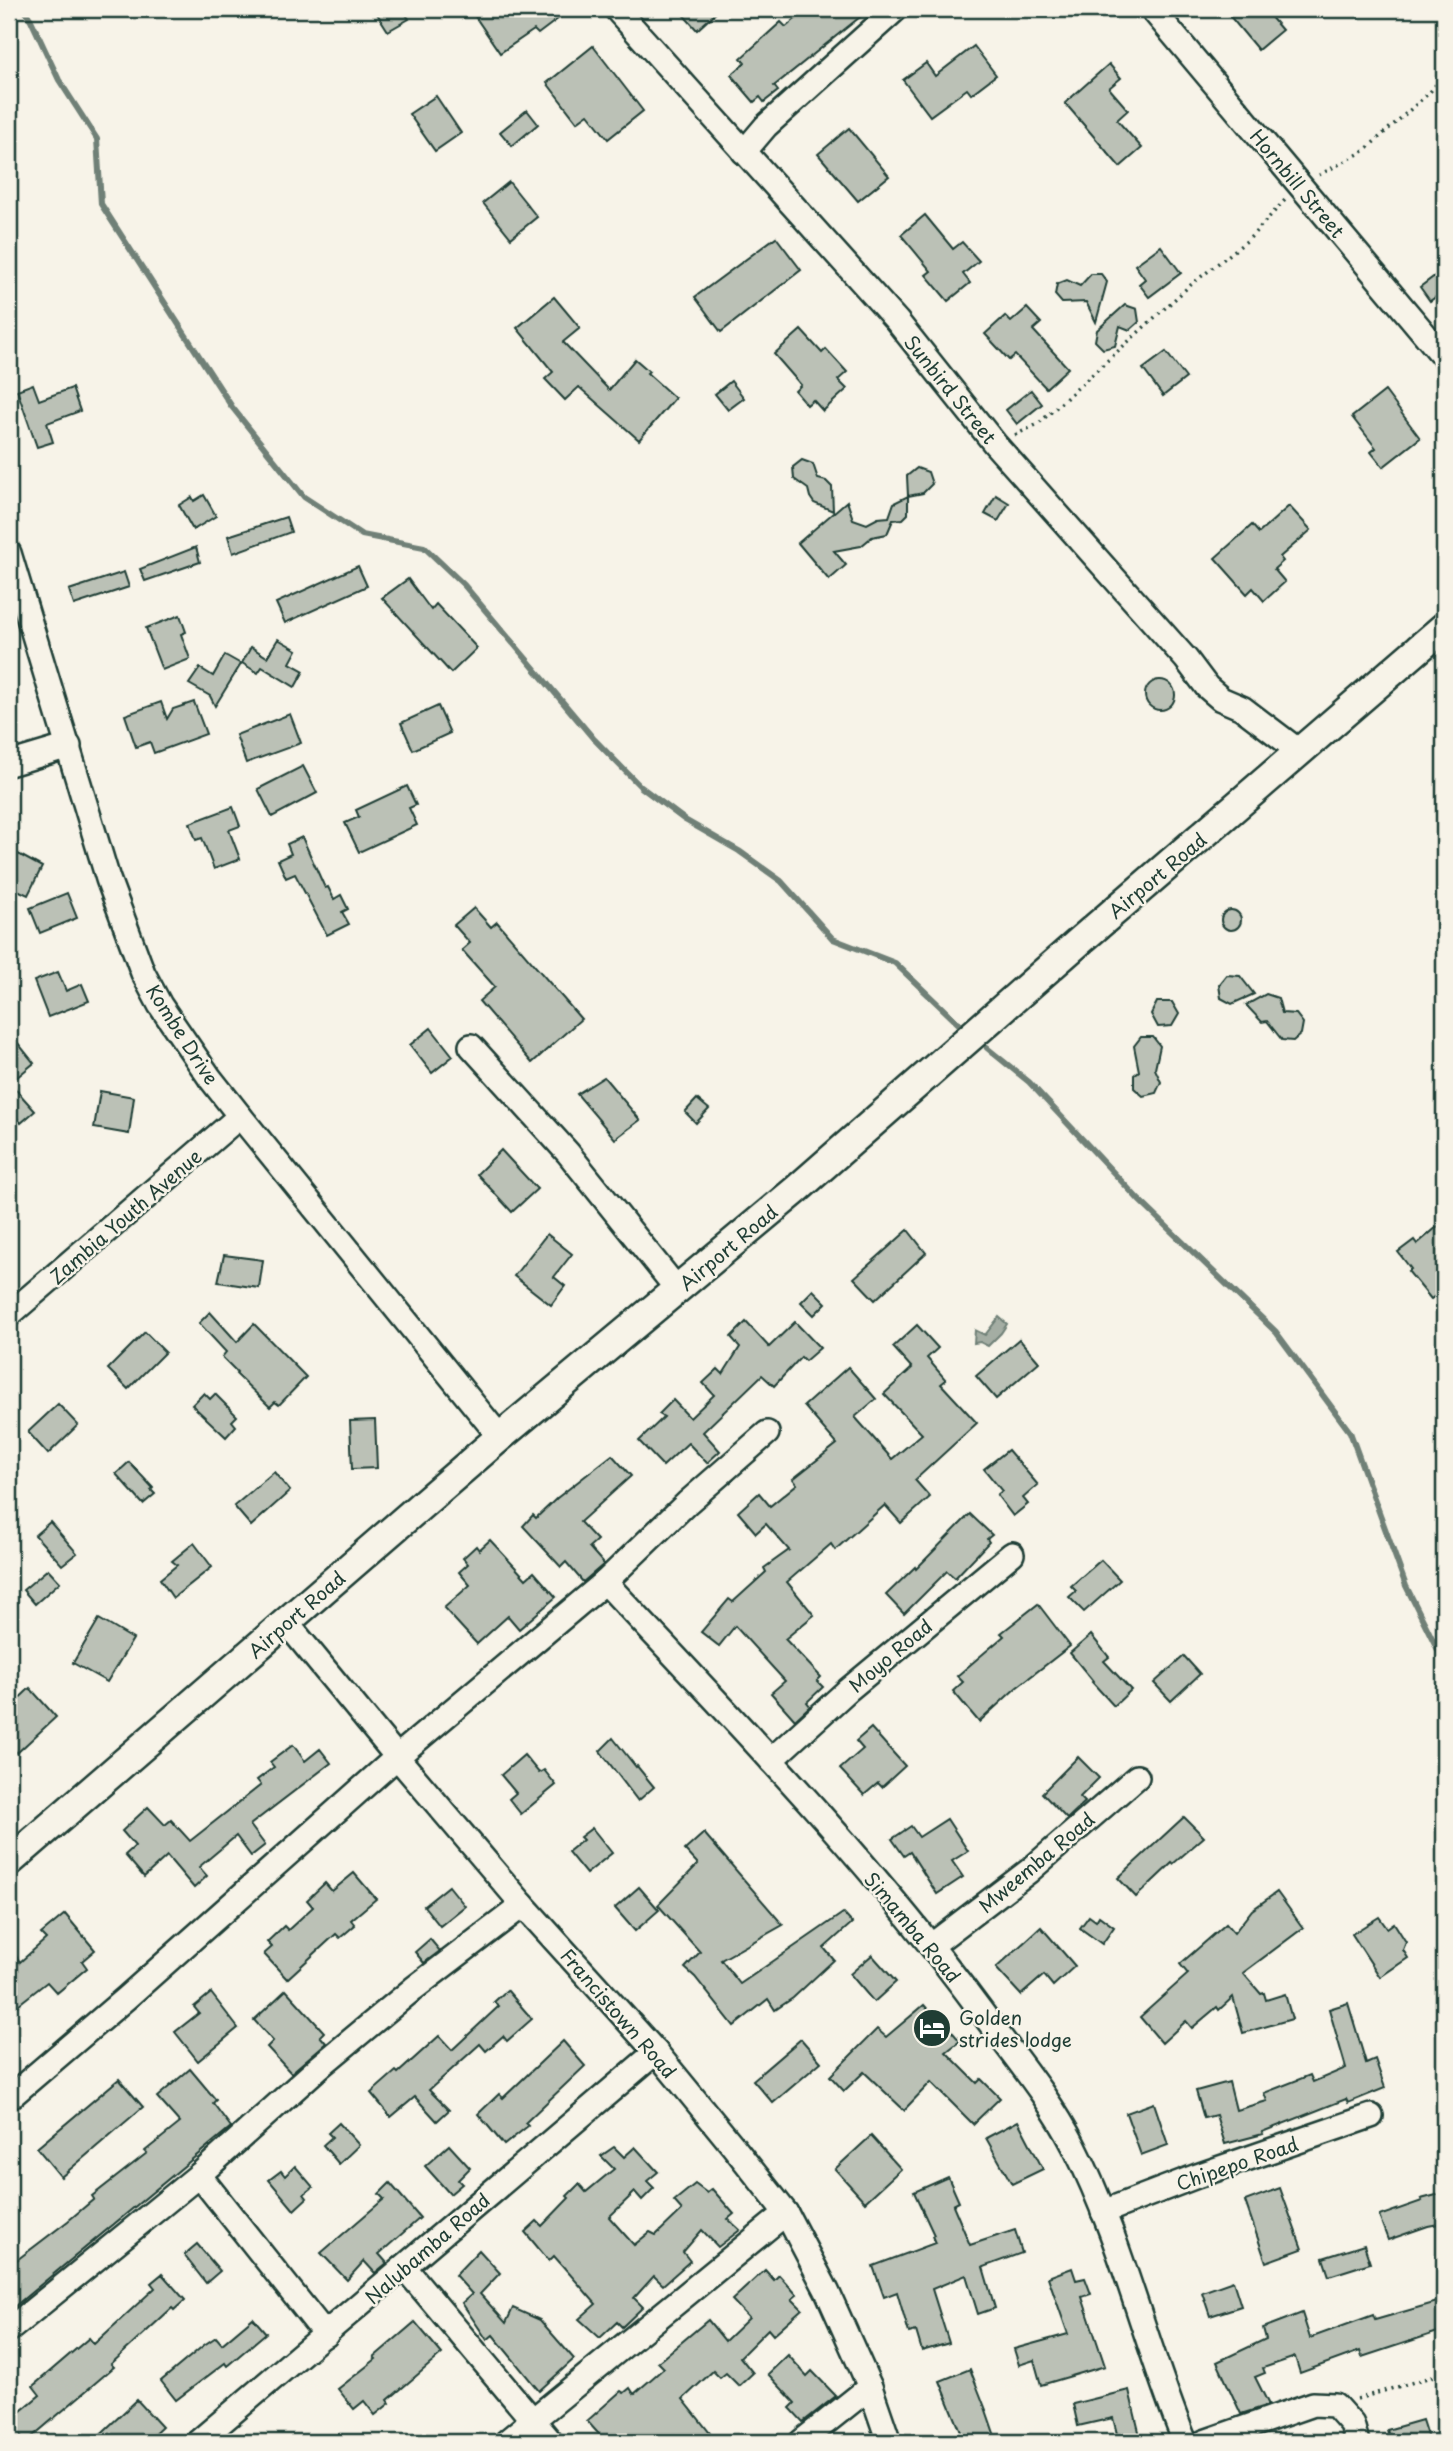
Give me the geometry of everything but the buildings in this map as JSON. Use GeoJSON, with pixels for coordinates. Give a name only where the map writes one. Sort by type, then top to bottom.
{"type":"FeatureCollection","features":[{"type":"Feature","properties":{"kind":"street","name":"Sunbird Street"},"geometry":{"type":"LineString","coordinates":[[616,9],[897,321],[995,444],[1178,649],[1207,687],[1221,699],[1242,708],[1300,752]]}},
{"type":"Feature","properties":{"kind":"street"},"geometry":{"type":"LineString","coordinates":[[744,152],[766,126],[896,9]]}},
{"type":"Feature","properties":{"kind":"street","name":"Hornbill Street"},"geometry":{"type":"LineString","coordinates":[[1152,9],[1444,358]]}},
{"type":"Feature","properties":{"kind":"street","name":"Kombe Drive"},"geometry":{"type":"LineString","coordinates":[[9,553],[108,879],[143,973],[160,1004],[240,1116],[500,1437]]}},
{"type":"Feature","properties":{"kind":"street","name":"Airport Road"},"geometry":{"type":"LineString","coordinates":[[9,1862],[500,1437],[796,1190],[1081,940],[1444,628]]}},
{"type":"Feature","properties":{"kind":"street"},"geometry":{"type":"LineString","coordinates":[[9,764],[69,746]]}},
{"type":"Feature","properties":{"kind":"street"},"geometry":{"type":"LineString","coordinates":[[471,1046],[568,1153],[677,1289]]}},
{"type":"Feature","properties":{"kind":"street","name":"Zambia Youth Avenue"},"geometry":{"type":"LineString","coordinates":[[9,1315],[240,1116]]}},
{"type":"Feature","properties":{"kind":"street"},"geometry":{"type":"LineString","coordinates":[[9,2098],[397,1758],[605,1582],[687,1503],[767,1433]]}},
{"type":"Feature","properties":{"kind":"street","name":"Moyo Road"},"geometry":{"type":"LineString","coordinates":[[771,1759],[1012,1554]]}},
{"type":"Feature","properties":{"kind":"street","name":"Simamba Road"},"geometry":{"type":"LineString","coordinates":[[605,1582],[771,1759],[932,1945],[1048,2101],[1074,2145],[1103,2212],[1145,2328],[1164,2392],[1185,2442]]}},
{"type":"Feature","properties":{"kind":"street","name":"Francistown Road"},"geometry":{"type":"LineString","coordinates":[[286,1622],[397,1758],[523,1905],[656,2052],[786,2213],[827,2291],[870,2388],[889,2442]]}},
{"type":"Feature","properties":{"kind":"street","name":"Mweemba Road"},"geometry":{"type":"LineString","coordinates":[[932,1945],[1028,1871],[1137,1777]]}},
{"type":"Feature","properties":{"kind":"street"},"geometry":{"type":"LineString","coordinates":[[9,2330],[199,2175],[360,2033],[523,1905]]}},
{"type":"Feature","properties":{"kind":"street","name":"Nalubamba Road"},"geometry":{"type":"LineString","coordinates":[[198,2442],[656,2052]]}},
{"type":"Feature","properties":{"kind":"street","name":"Chipepo Road"},"geometry":{"type":"LineString","coordinates":[[1103,2212],[1197,2176],[1371,2116]]}},
{"type":"Feature","properties":{"kind":"street"},"geometry":{"type":"LineString","coordinates":[[199,2175],[326,2335]]}},
{"type":"Feature","properties":{"kind":"street"},"geometry":{"type":"LineString","coordinates":[[506,2442],[786,2213]]}},
{"type":"Feature","properties":{"kind":"street"},"geometry":{"type":"LineString","coordinates":[[404,2267],[551,2442]]}},
{"type":"Feature","properties":{"kind":"street"},"geometry":{"type":"LineString","coordinates":[[801,2442],[870,2388]]}},
{"type":"Feature","properties":{"kind":"street"},"geometry":{"type":"LineString","coordinates":[[1204,2442],[1313,2404],[1335,2405],[1352,2424],[1357,2442]]}},
{"type":"Feature","properties":{"kind":"path"},"geometry":{"type":"LineString","coordinates":[[995,444],[1038,424],[1187,288],[1249,239],[1300,184],[1364,151],[1430,92],[1444,74]]}},
{"type":"Feature","properties":{"kind":"path"},"geometry":{"type":"LineString","coordinates":[[1335,2405],[1444,2373]]}},
{"type":"Feature","properties":{"kind":"shaded area"},"geometry":{"type":"Polygon","coordinates":[[[999,1317],[1007,1324],[1001,1333],[988,1346],[980,1342],[974,1343],[975,1330],[985,1335],[999,1317]]]}},
{"type":"Feature","properties":{"kind":"waterway"},"geometry":{"type":"LineString","coordinates":[[24,9],[59,80],[97,139],[101,204],[232,407],[304,497],[362,535],[424,547],[464,585],[593,738],[641,787],[685,820],[739,851],[781,881],[833,939],[895,963],[964,1029]]}},
{"type":"Feature","properties":{"kind":"waterway"},"geometry":{"type":"LineString","coordinates":[[987,1048],[1029,1082],[1139,1200],[1276,1332],[1350,1432],[1406,1586],[1444,1662]]}},
{"type":"Feature","properties":{"kind":"place","name":"Golden strides lodge"},"geometry":{"type":"Point","coordinates":[932,2028]}}]}
